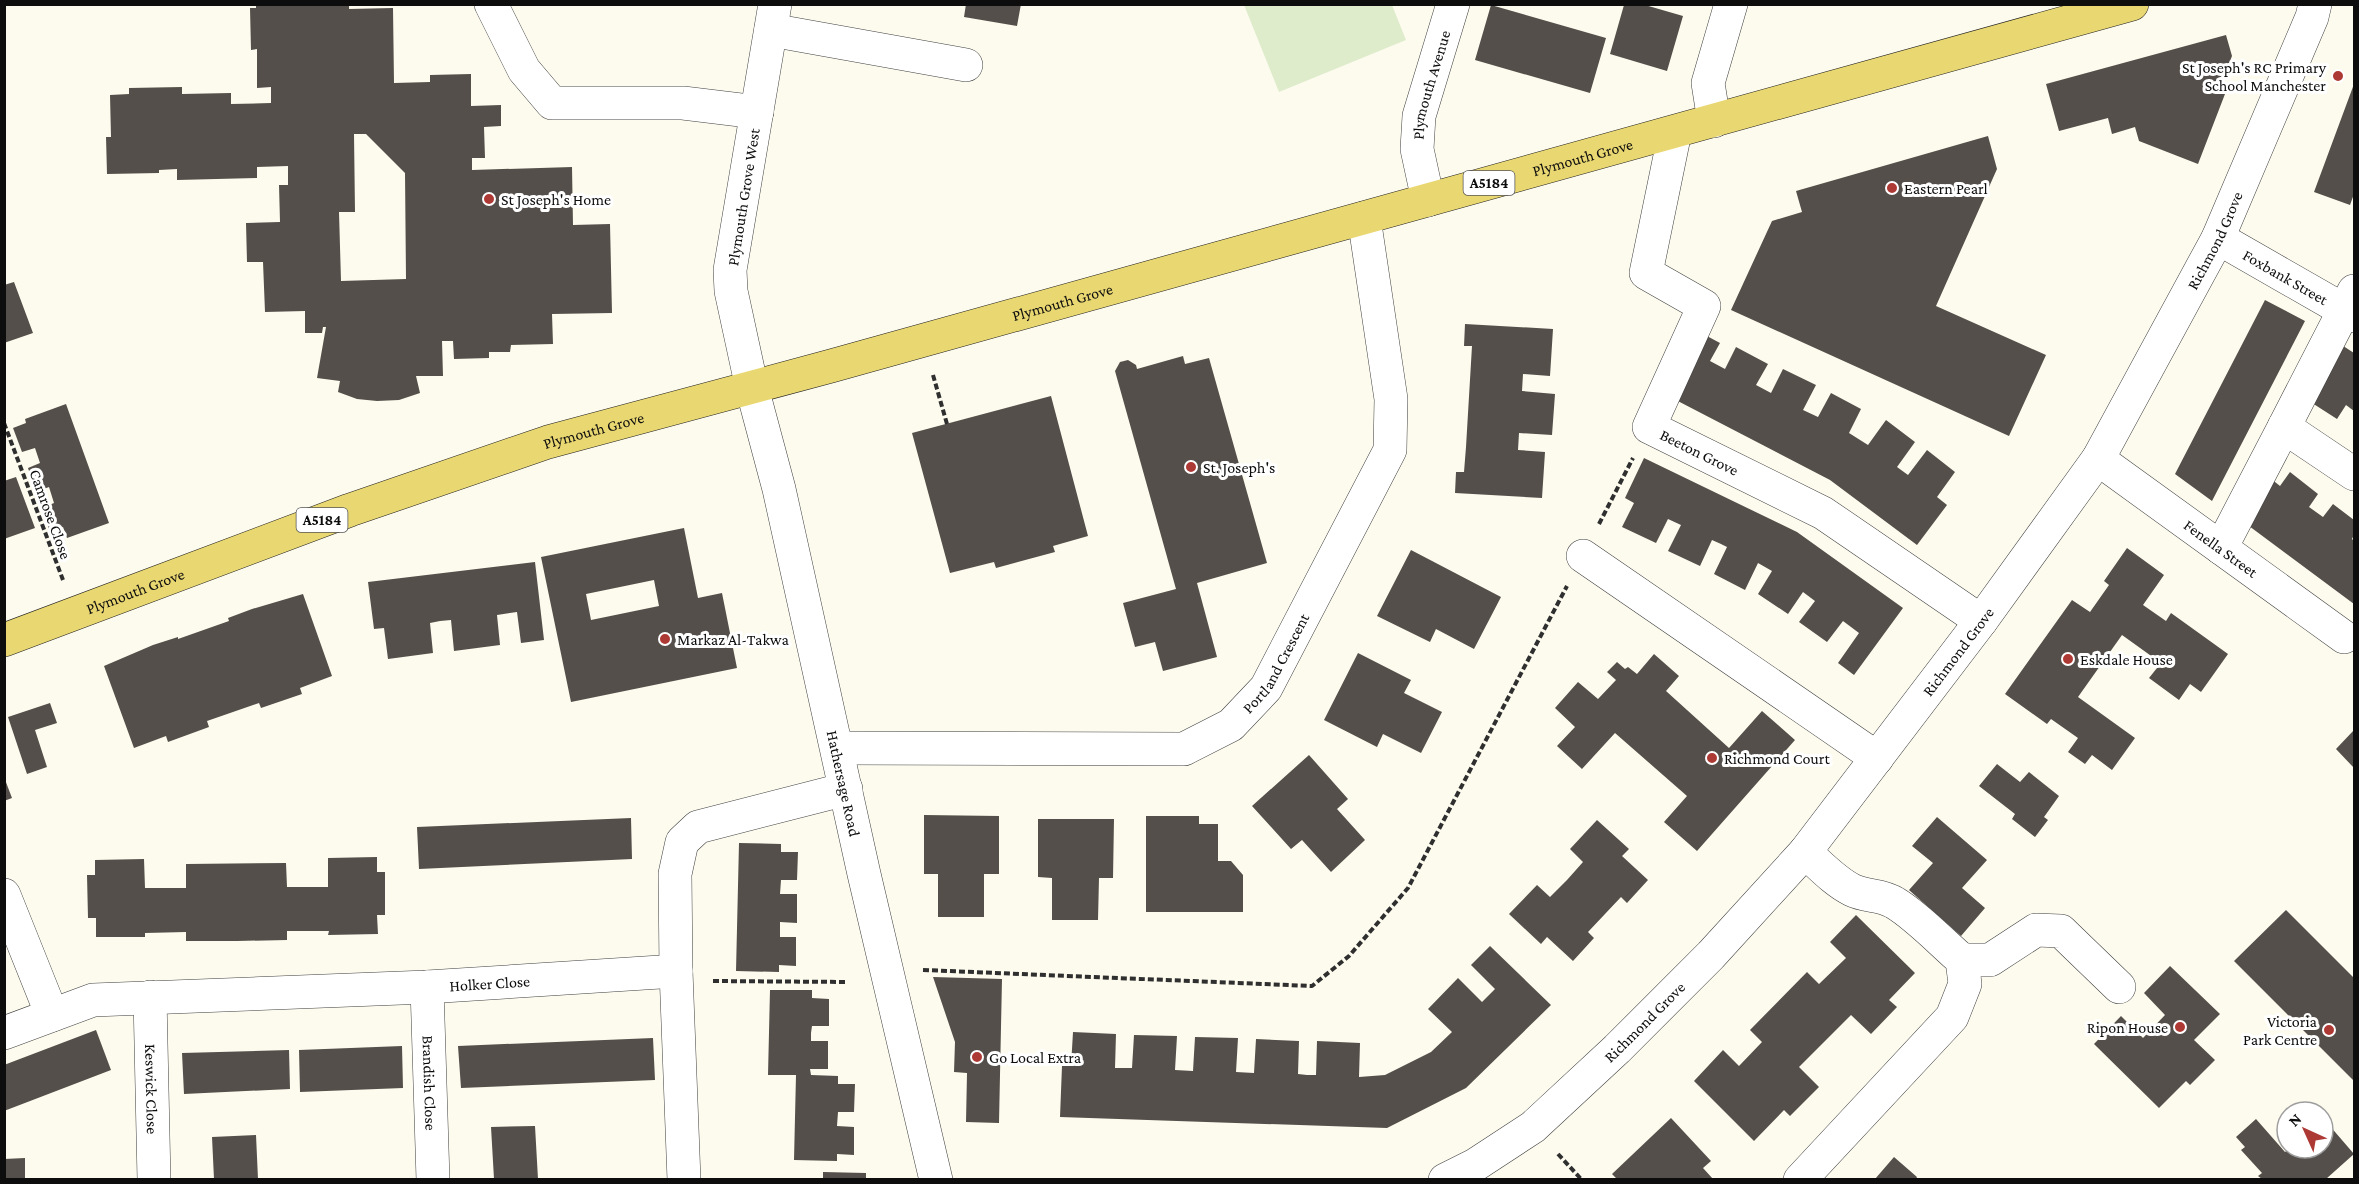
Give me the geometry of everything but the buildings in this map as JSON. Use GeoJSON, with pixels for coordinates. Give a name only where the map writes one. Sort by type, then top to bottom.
{"type":"FeatureCollection","features":[{"type":"Feature","properties":{"kind":"main road","name":"Plymouth Grove"},"geometry":{"type":"LineString","coordinates":[[4,640],[350,510],[548,442],[924,341],[2132,4]]}},
{"type":"Feature","properties":{"kind":"street"},"geometry":{"type":"LineString","coordinates":[[490,4],[524,70],[552,103],[683,103],[757,112]]}},
{"type":"Feature","properties":{"kind":"street","name":"Plymouth Avenue"},"geometry":{"type":"LineString","coordinates":[[1428,200],[1417,149],[1419,116],[1453,4]]}},
{"type":"Feature","properties":{"kind":"street"},"geometry":{"type":"LineString","coordinates":[[1714,121],[1708,83],[1731,4]]}},
{"type":"Feature","properties":{"kind":"street","name":"Richmond Grove"},"geometry":{"type":"LineString","coordinates":[[1444,1179],[1475,1165],[1533,1126],[1617,1049],[1711,955],[1805,852],[1981,621],[2098,459],[2218,237],[2312,17],[2315,4]]}},
{"type":"Feature","properties":{"kind":"street"},"geometry":{"type":"LineString","coordinates":[[773,17],[966,65]]}},
{"type":"Feature","properties":{"kind":"street","name":"Plymouth Grove West"},"geometry":{"type":"LineString","coordinates":[[752,388],[731,291],[730,270],[773,17]]}},
{"type":"Feature","properties":{"kind":"street","name":"Beeton Grove"},"geometry":{"type":"LineString","coordinates":[[1675,132],[1646,273],[1704,306],[1649,427],[1823,513],[1981,621]]}},
{"type":"Feature","properties":{"kind":"street","name":"Portland Crescent"},"geometry":{"type":"LineString","coordinates":[[837,748],[1184,749],[1231,725],[1266,688],[1390,450],[1391,399],[1364,218]]}},
{"type":"Feature","properties":{"kind":"street","name":"Foxbank Street"},"geometry":{"type":"LineString","coordinates":[[2218,237],[2351,306]]}},
{"type":"Feature","properties":{"kind":"street"},"geometry":{"type":"LineString","coordinates":[[2221,548],[2351,306]]}},
{"type":"Feature","properties":{"kind":"street","name":"Hathersage Road"},"geometry":{"type":"LineString","coordinates":[[752,388],[779,489],[936,1179]]}},
{"type":"Feature","properties":{"kind":"street"},"geometry":{"type":"LineString","coordinates":[[2284,427],[2355,474]]}},
{"type":"Feature","properties":{"kind":"street","name":"Fenella Street"},"geometry":{"type":"LineString","coordinates":[[2098,459],[2344,637]]}},
{"type":"Feature","properties":{"kind":"street"},"geometry":{"type":"LineString","coordinates":[[1583,556],[1877,758]]}},
{"type":"Feature","properties":{"kind":"street"},"geometry":{"type":"LineString","coordinates":[[684,1179],[676,971],[675,874],[682,842],[698,827],[846,789]]}},
{"type":"Feature","properties":{"kind":"street"},"geometry":{"type":"LineString","coordinates":[[1805,852],[1851,890],[1866,895],[1882,896],[1896,903],[1962,960],[1990,960],[2036,930],[2061,931],[2119,987]]}},
{"type":"Feature","properties":{"kind":"street"},"geometry":{"type":"LineString","coordinates":[[4,895],[52,1015]]}},
{"type":"Feature","properties":{"kind":"street"},"geometry":{"type":"LineString","coordinates":[[1800,1179],[1952,1017],[1965,984],[1962,960]]}},
{"type":"Feature","properties":{"kind":"street","name":"Holker Close"},"geometry":{"type":"LineString","coordinates":[[4,1032],[93,1000],[427,987],[676,971]]}},
{"type":"Feature","properties":{"kind":"street","name":"Brandish Close"},"geometry":{"type":"LineString","coordinates":[[427,987],[433,1179]]}},
{"type":"Feature","properties":{"kind":"street","name":"Keswick Close"},"geometry":{"type":"LineString","coordinates":[[150,997],[154,1179]]}},
{"type":"Feature","properties":{"kind":"path"},"geometry":{"type":"LineString","coordinates":[[924,341],[946,424]]}},
{"type":"Feature","properties":{"kind":"path","name":"Camrose Close"},"geometry":{"type":"LineString","coordinates":[[4,423],[75,613]]}},
{"type":"Feature","properties":{"kind":"path"},"geometry":{"type":"LineString","coordinates":[[922,970],[1312,987],[1349,956],[1408,888],[1649,427]]}},
{"type":"Feature","properties":{"kind":"path"},"geometry":{"type":"LineString","coordinates":[[710,981],[847,982]]}},
{"type":"Feature","properties":{"kind":"green space"},"geometry":{"type":"Polygon","coordinates":[[[1244,5],[1392,5],[1406,40],[1279,92],[1244,5]]]}},
{"type":"Feature","properties":{"kind":"place","name":"St Joseph's RC Primary School Manchester"},"geometry":{"type":"Point","coordinates":[2338,76]}},
{"type":"Feature","properties":{"kind":"place","name":"Eastern Pearl"},"geometry":{"type":"Point","coordinates":[1892,188]}},
{"type":"Feature","properties":{"kind":"place","name":"St Joseph's Home"},"geometry":{"type":"Point","coordinates":[489,199]}},
{"type":"Feature","properties":{"kind":"place","name":"St. Joseph's"},"geometry":{"type":"Point","coordinates":[1191,467]}},
{"type":"Feature","properties":{"kind":"place","name":"Markaz Al-Takwa"},"geometry":{"type":"Point","coordinates":[665,639]}},
{"type":"Feature","properties":{"kind":"place","name":"Eskdale House"},"geometry":{"type":"Point","coordinates":[2068,659]}},
{"type":"Feature","properties":{"kind":"place","name":"Richmond Court"},"geometry":{"type":"Point","coordinates":[1712,758]}},
{"type":"Feature","properties":{"kind":"place","name":"Ripon House"},"geometry":{"type":"Point","coordinates":[2180,1027]}},
{"type":"Feature","properties":{"kind":"place","name":"Victoria Park Centre"},"geometry":{"type":"Point","coordinates":[2329,1030]}},
{"type":"Feature","properties":{"kind":"place","name":"Go Local Extra"},"geometry":{"type":"Point","coordinates":[977,1057]}}]}
